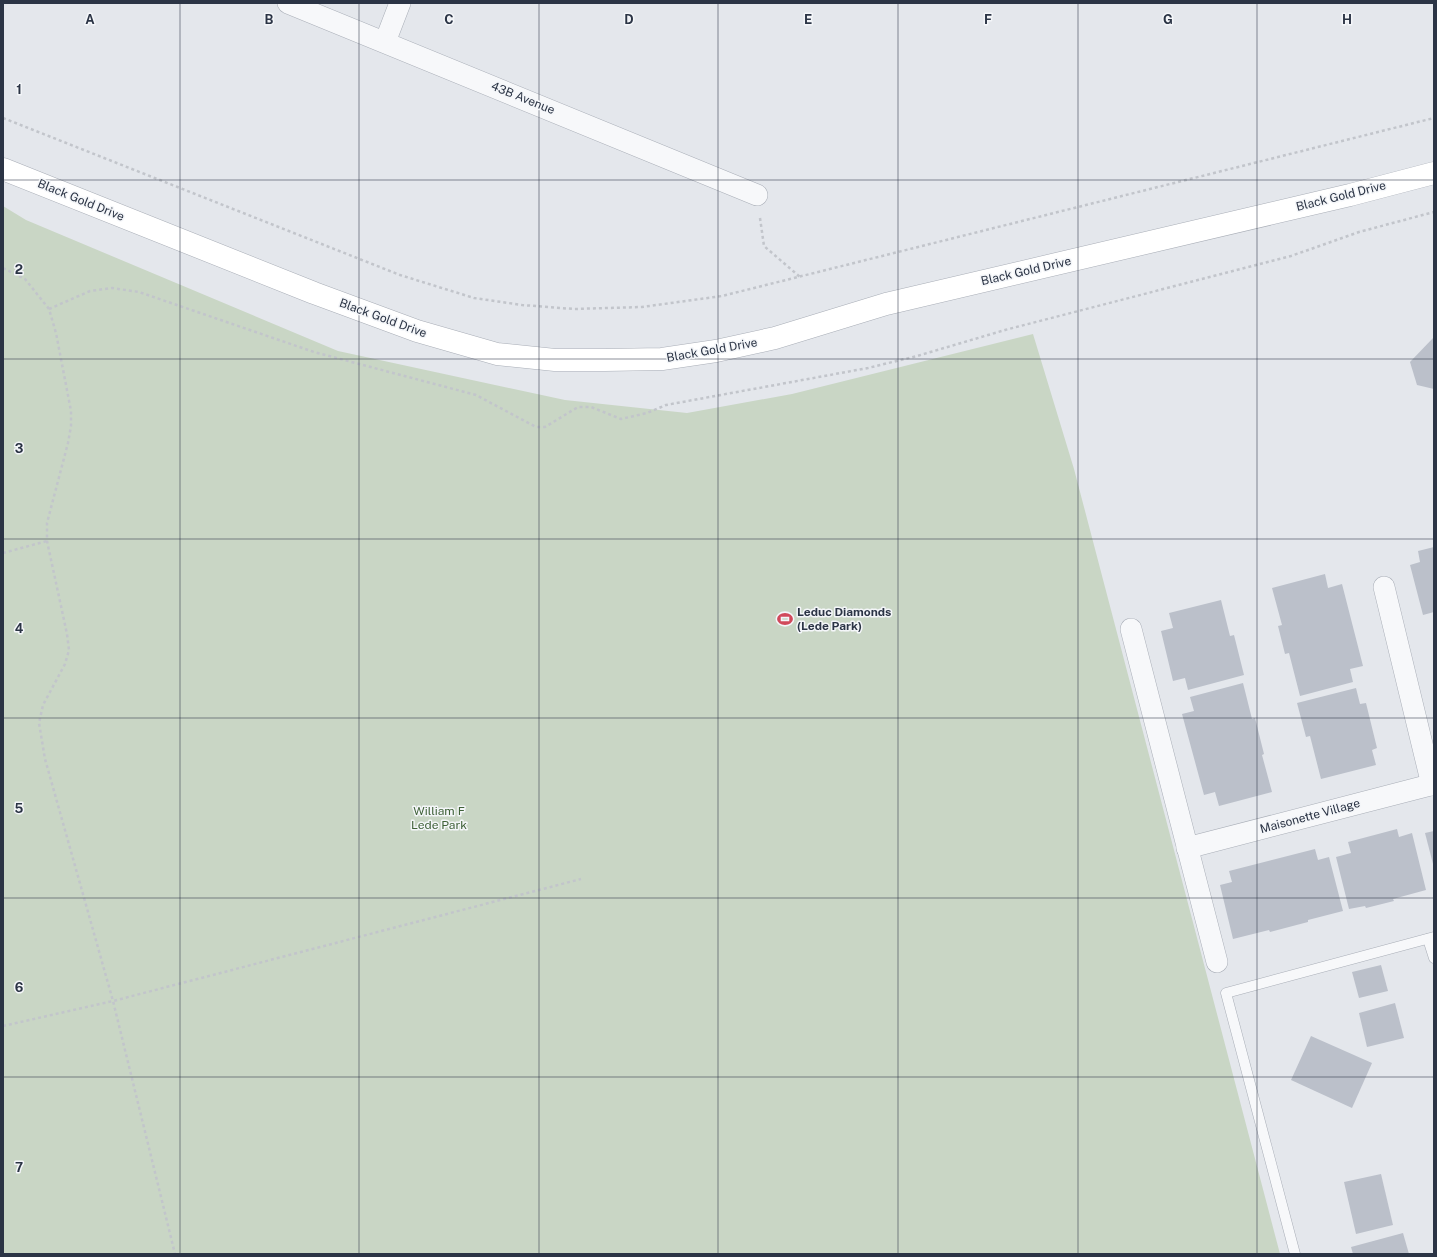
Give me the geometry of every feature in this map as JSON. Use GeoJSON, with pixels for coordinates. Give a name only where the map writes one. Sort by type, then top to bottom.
{"type":"FeatureCollection","features":[{"type":"Feature","properties":{"kind":"main road","name":"Black Gold Drive"},"geometry":{"type":"LineString","coordinates":[[3,169],[314,293],[417,331],[497,354],[555,360],[662,359],[716,351],[775,338],[886,304],[1350,195],[1434,173]]}},
{"type":"Feature","properties":{"kind":"street","name":"43B Avenue"},"geometry":{"type":"LineString","coordinates":[[288,3],[757,195]]}},
{"type":"Feature","properties":{"kind":"street"},"geometry":{"type":"LineString","coordinates":[[385,42],[400,3]]}},
{"type":"Feature","properties":{"kind":"street","name":"Maisonette Village"},"geometry":{"type":"LineString","coordinates":[[1187,848],[1433,784],[1384,587]]}},
{"type":"Feature","properties":{"kind":"street"},"geometry":{"type":"LineString","coordinates":[[1131,629],[1217,962]]}},
{"type":"Feature","properties":{"kind":"lane"},"geometry":{"type":"LineString","coordinates":[[1295,1254],[1226,993],[1431,938],[1434,958]]}},
{"type":"Feature","properties":{"kind":"path"},"geometry":{"type":"LineString","coordinates":[[3,118],[400,275],[474,298],[522,306],[574,309],[642,307],[722,296],[1434,118]]}},
{"type":"Feature","properties":{"kind":"path"},"geometry":{"type":"LineString","coordinates":[[757,195],[764,246],[800,277]]}},
{"type":"Feature","properties":{"kind":"path"},"geometry":{"type":"LineString","coordinates":[[3,268],[24,279],[49,309],[56,333],[71,411],[71,426],[68,443],[47,523],[47,541],[67,634],[69,650],[64,664],[43,705],[40,723],[42,742],[45,759],[113,1001],[175,1254]]}},
{"type":"Feature","properties":{"kind":"path"},"geometry":{"type":"LineString","coordinates":[[3,552],[47,541]]}},
{"type":"Feature","properties":{"kind":"path"},"geometry":{"type":"LineString","coordinates":[[3,1026],[113,1001],[581,879]]}},
{"type":"Feature","properties":{"kind":"green space","name":"William F Lede Park"},"geometry":{"type":"Polygon","coordinates":[[[3,206],[26,220],[338,351],[565,400],[687,413],[792,394],[1033,334],[1074,469],[1280,1254],[3,1254],[3,206]]]}},
{"type":"Feature","properties":{"kind":"building"},"geometry":{"type":"Polygon","coordinates":[[[1434,337],[1434,389],[1417,385],[1410,362],[1434,337]]]}},
{"type":"Feature","properties":{"kind":"building"},"geometry":{"type":"Polygon","coordinates":[[[1434,547],[1434,612],[1423,615],[1410,565],[1420,562],[1418,551],[1434,547]]]}},
{"type":"Feature","properties":{"kind":"building"},"geometry":{"type":"Polygon","coordinates":[[[1325,574],[1328,588],[1342,584],[1363,666],[1350,669],[1353,682],[1300,696],[1289,653],[1285,654],[1278,626],[1282,625],[1272,588],[1325,574]]]}},
{"type":"Feature","properties":{"kind":"building"},"geometry":{"type":"Polygon","coordinates":[[[1221,600],[1230,636],[1234,635],[1244,675],[1188,690],[1185,678],[1173,681],[1161,631],[1173,628],[1169,613],[1221,600]]]}},
{"type":"Feature","properties":{"kind":"building"},"geometry":{"type":"Polygon","coordinates":[[[1243,683],[1252,719],[1255,718],[1264,754],[1262,755],[1272,792],[1219,806],[1215,792],[1204,795],[1182,714],[1194,711],[1190,697],[1243,683]]]}},
{"type":"Feature","properties":{"kind":"building"},"geometry":{"type":"Polygon","coordinates":[[[1356,688],[1360,704],[1366,703],[1377,748],[1372,750],[1376,765],[1321,779],[1310,736],[1306,737],[1297,703],[1356,688]]]}},
{"type":"Feature","properties":{"kind":"building"},"geometry":{"type":"Polygon","coordinates":[[[1397,829],[1399,837],[1412,833],[1426,890],[1393,899],[1394,901],[1366,908],[1365,906],[1349,909],[1336,857],[1351,853],[1348,842],[1397,829]]]}},
{"type":"Feature","properties":{"kind":"building"},"geometry":{"type":"Polygon","coordinates":[[[1434,831],[1434,864],[1433,864],[1425,833],[1434,831]]]}},
{"type":"Feature","properties":{"kind":"building"},"geometry":{"type":"Polygon","coordinates":[[[1315,849],[1318,860],[1329,857],[1343,911],[1270,932],[1269,930],[1233,939],[1220,885],[1232,882],[1229,871],[1315,849]]]}},
{"type":"Feature","properties":{"kind":"building"},"geometry":{"type":"Polygon","coordinates":[[[1381,965],[1388,991],[1359,998],[1352,972],[1381,965]]]}},
{"type":"Feature","properties":{"kind":"building"},"geometry":{"type":"Polygon","coordinates":[[[1395,1003],[1404,1038],[1367,1047],[1359,1013],[1395,1003]]]}},
{"type":"Feature","properties":{"kind":"building"},"geometry":{"type":"Polygon","coordinates":[[[1311,1036],[1372,1063],[1352,1108],[1291,1080],[1311,1036]]]}},
{"type":"Feature","properties":{"kind":"building"},"geometry":{"type":"Polygon","coordinates":[[[1381,1174],[1393,1225],[1356,1234],[1344,1182],[1381,1174]]]}},
{"type":"Feature","properties":{"kind":"building"},"geometry":{"type":"Polygon","coordinates":[[[1403,1233],[1409,1254],[1353,1254],[1351,1247],[1403,1233]]]}},
{"type":"Feature","properties":{"kind":"place","name":"Leduc Diamonds (Lede Park)"},"geometry":{"type":"Point","coordinates":[785,619]}}]}
